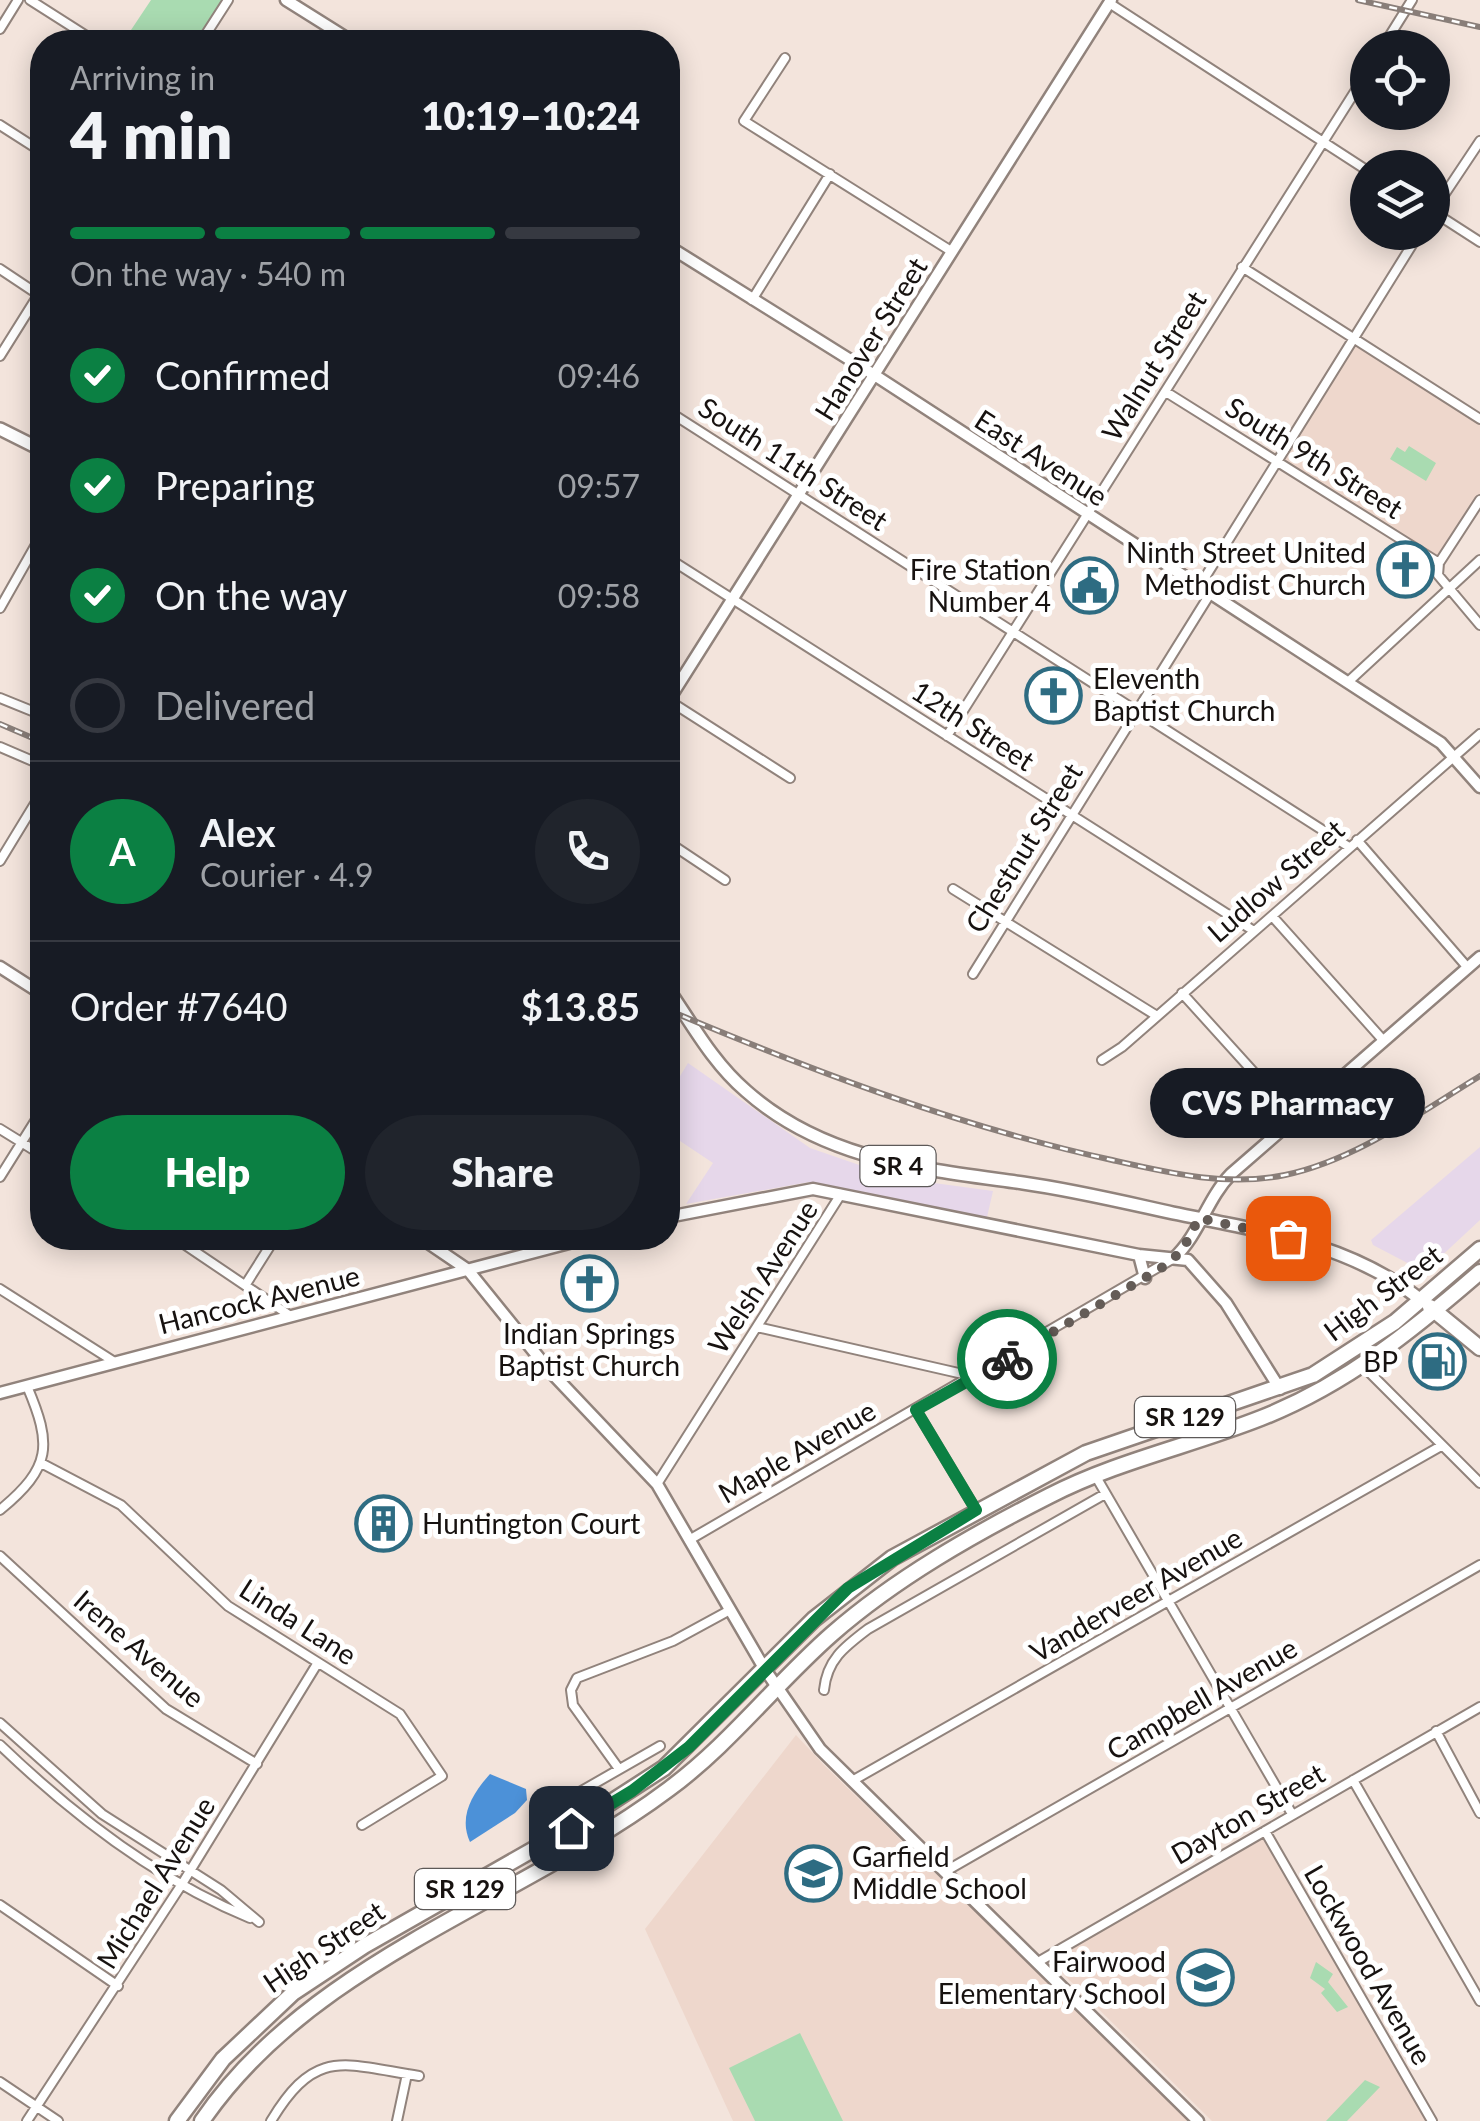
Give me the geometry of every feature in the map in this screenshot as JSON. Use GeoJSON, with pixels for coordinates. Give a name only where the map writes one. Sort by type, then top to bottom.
{"type":"FeatureCollection","features":[{"type":"Feature","properties":{"kind":"highway","name":"High Street"},"geometry":{"type":"LineString","coordinates":[[177,2121],[223,2059],[293,1994],[364,1946],[632,1791],[689,1747],[848,1588],[976,1510],[1121,1438],[1280,1389],[1350,1353],[1421,1300],[1480,1248]]}},
{"type":"Feature","properties":{"kind":"highway","name":"High Street"},"geometry":{"type":"LineString","coordinates":[[202,2121],[248,2063],[316,2005],[669,1790],[866,1604],[1033,1504],[1094,1475],[1259,1419],[1363,1366],[1436,1312],[1480,1272]]}},
{"type":"Feature","properties":{"kind":"highway","name":"SR 4"},"geometry":{"type":"LineString","coordinates":[[1421,1300],[1480,1348]]}},
{"type":"Feature","properties":{"kind":"main road"},"geometry":{"type":"LineString","coordinates":[[0,429],[30,444]]}},
{"type":"Feature","properties":{"kind":"main road","name":"SR 4"},"geometry":{"type":"LineString","coordinates":[[680,1007],[712,1054],[746,1092],[793,1124],[848,1151],[897,1166],[1028,1184],[1335,1250],[1382,1272],[1421,1300]]}},
{"type":"Feature","properties":{"kind":"street"},"geometry":{"type":"LineString","coordinates":[[0,29],[18,0]]}},
{"type":"Feature","properties":{"kind":"street"},"geometry":{"type":"LineString","coordinates":[[30,0],[77,30]]}},
{"type":"Feature","properties":{"kind":"street"},"geometry":{"type":"LineString","coordinates":[[209,30],[228,0]]}},
{"type":"Feature","properties":{"kind":"street"},"geometry":{"type":"LineString","coordinates":[[286,0],[334,30]]}},
{"type":"Feature","properties":{"kind":"street"},"geometry":{"type":"LineString","coordinates":[[1393,30],[1412,0]]}},
{"type":"Feature","properties":{"kind":"street"},"geometry":{"type":"LineString","coordinates":[[1110,2],[1350,159]]}},
{"type":"Feature","properties":{"kind":"street","name":"Hanover Street"},"geometry":{"type":"LineString","coordinates":[[680,681],[1110,2]]}},
{"type":"Feature","properties":{"kind":"street"},"geometry":{"type":"LineString","coordinates":[[785,58],[744,122],[952,252]]}},
{"type":"Feature","properties":{"kind":"street","name":"Walnut Street"},"geometry":{"type":"LineString","coordinates":[[947,736],[1350,99]]}},
{"type":"Feature","properties":{"kind":"street"},"geometry":{"type":"LineString","coordinates":[[0,125],[30,144]]}},
{"type":"Feature","properties":{"kind":"street"},"geometry":{"type":"LineString","coordinates":[[1450,186],[1480,141]]}},
{"type":"Feature","properties":{"kind":"street"},"geometry":{"type":"LineString","coordinates":[[752,300],[830,174]]}},
{"type":"Feature","properties":{"kind":"street"},"geometry":{"type":"LineString","coordinates":[[1450,223],[1480,242]]}},
{"type":"Feature","properties":{"kind":"street"},"geometry":{"type":"LineString","coordinates":[[1199,587],[1409,250]]}},
{"type":"Feature","properties":{"kind":"street","name":"East Avenue"},"geometry":{"type":"LineString","coordinates":[[680,254],[876,376],[1441,743],[1480,787]]}},
{"type":"Feature","properties":{"kind":"street"},"geometry":{"type":"LineString","coordinates":[[1242,267],[1355,335],[1480,418]]}},
{"type":"Feature","properties":{"kind":"street"},"geometry":{"type":"LineString","coordinates":[[0,269],[30,287]]}},
{"type":"Feature","properties":{"kind":"street"},"geometry":{"type":"LineString","coordinates":[[0,356],[30,311]]}},
{"type":"Feature","properties":{"kind":"street","name":"South 9th Street"},"geometry":{"type":"LineString","coordinates":[[1166,392],[1439,563]]}},
{"type":"Feature","properties":{"kind":"street","name":"South 11th Street"},"geometry":{"type":"LineString","coordinates":[[680,418],[1137,711],[1353,844],[1468,968]]}},
{"type":"Feature","properties":{"kind":"street"},"geometry":{"type":"LineString","coordinates":[[1480,500],[1439,563],[1438,574],[1480,625]]}},
{"type":"Feature","properties":{"kind":"street"},"geometry":{"type":"LineString","coordinates":[[0,608],[30,555]]}},
{"type":"Feature","properties":{"kind":"street"},"geometry":{"type":"LineString","coordinates":[[1348,682],[1480,560]]}},
{"type":"Feature","properties":{"kind":"street","name":"12th Street"},"geometry":{"type":"LineString","coordinates":[[680,566],[1254,931]]}},
{"type":"Feature","properties":{"kind":"street","name":"Chestnut Street"},"geometry":{"type":"LineString","coordinates":[[973,974],[1210,594]]}},
{"type":"Feature","properties":{"kind":"street"},"geometry":{"type":"LineString","coordinates":[[0,698],[30,710]]}},
{"type":"Feature","properties":{"kind":"street"},"geometry":{"type":"LineString","coordinates":[[680,708],[790,778]]}},
{"type":"Feature","properties":{"kind":"street","name":"Ludlow Street"},"geometry":{"type":"LineString","coordinates":[[1102,1060],[1480,734]]}},
{"type":"Feature","properties":{"kind":"street"},"geometry":{"type":"LineString","coordinates":[[0,747],[30,760]]}},
{"type":"Feature","properties":{"kind":"street"},"geometry":{"type":"LineString","coordinates":[[0,861],[30,812]]}},
{"type":"Feature","properties":{"kind":"street"},"geometry":{"type":"LineString","coordinates":[[680,850],[725,880]]}},
{"type":"Feature","properties":{"kind":"street"},"geometry":{"type":"LineString","coordinates":[[954,888],[1157,1016]]}},
{"type":"Feature","properties":{"kind":"street"},"geometry":{"type":"LineString","coordinates":[[1272,916],[1382,1039]]}},
{"type":"Feature","properties":{"kind":"street","name":"Maple Avenue"},"geometry":{"type":"LineString","coordinates":[[689,1540],[976,1377],[1174,1258],[1226,1180],[1382,1039],[1480,957]]}},
{"type":"Feature","properties":{"kind":"street"},"geometry":{"type":"LineString","coordinates":[[0,967],[30,986]]}},
{"type":"Feature","properties":{"kind":"street"},"geometry":{"type":"LineString","coordinates":[[1182,992],[1295,1118]]}},
{"type":"Feature","properties":{"kind":"street"},"geometry":{"type":"LineString","coordinates":[[0,1128],[30,1147]]}},
{"type":"Feature","properties":{"kind":"street"},"geometry":{"type":"LineString","coordinates":[[0,1177],[30,1129]]}},
{"type":"Feature","properties":{"kind":"street"},"geometry":{"type":"LineString","coordinates":[[680,1215],[813,1189],[1139,1255],[1192,1261],[1206,1276],[1280,1389]]}},
{"type":"Feature","properties":{"kind":"street","name":"Welsh Avenue"},"geometry":{"type":"LineString","coordinates":[[656,1484],[841,1194]]}},
{"type":"Feature","properties":{"kind":"street"},"geometry":{"type":"LineString","coordinates":[[194,1250],[290,1315]]}},
{"type":"Feature","properties":{"kind":"street"},"geometry":{"type":"LineString","coordinates":[[246,1284],[268,1250]]}},
{"type":"Feature","properties":{"kind":"street"},"geometry":{"type":"LineString","coordinates":[[439,1250],[468,1270],[548,1369],[656,1484],[764,1668],[811,1738],[1198,2121]]}},
{"type":"Feature","properties":{"kind":"street","name":"Hancock Avenue"},"geometry":{"type":"LineString","coordinates":[[0,1392],[543,1250]]}},
{"type":"Feature","properties":{"kind":"street"},"geometry":{"type":"LineString","coordinates":[[1139,1255],[1145,1278]]}},
{"type":"Feature","properties":{"kind":"street"},"geometry":{"type":"LineString","coordinates":[[0,1290],[113,1361]]}},
{"type":"Feature","properties":{"kind":"street"},"geometry":{"type":"LineString","coordinates":[[757,1327],[976,1377]]}},
{"type":"Feature","properties":{"kind":"street"},"geometry":{"type":"LineString","coordinates":[[1363,1366],[1480,1483]]}},
{"type":"Feature","properties":{"kind":"street"},"geometry":{"type":"LineString","coordinates":[[0,1510],[23,1491],[41,1464],[47,1446],[43,1423],[27,1386]]}},
{"type":"Feature","properties":{"kind":"street"},"geometry":{"type":"LineString","coordinates":[[916,1410],[976,1510]]}},
{"type":"Feature","properties":{"kind":"street","name":"Vanderveer Avenue"},"geometry":{"type":"LineString","coordinates":[[852,1781],[1441,1446]]}},
{"type":"Feature","properties":{"kind":"street","name":"Linda Lane"},"geometry":{"type":"LineString","coordinates":[[41,1464],[122,1505],[228,1606],[400,1714],[442,1776],[362,1826]]}},
{"type":"Feature","properties":{"kind":"street"},"geometry":{"type":"LineString","coordinates":[[1094,1475],[1292,1814]]}},
{"type":"Feature","properties":{"kind":"street"},"geometry":{"type":"LineString","coordinates":[[824,1690],[826,1671],[841,1650],[868,1629],[1105,1494]]}},
{"type":"Feature","properties":{"kind":"street","name":"Irene Avenue"},"geometry":{"type":"LineString","coordinates":[[0,1556],[166,1709],[256,1764]]}},
{"type":"Feature","properties":{"kind":"street","name":"Campbell Avenue"},"geometry":{"type":"LineString","coordinates":[[946,1871],[1480,1565]]}},
{"type":"Feature","properties":{"kind":"street"},"geometry":{"type":"LineString","coordinates":[[618,1769],[573,1705],[570,1690],[577,1678],[674,1640],[730,1610]]}},
{"type":"Feature","properties":{"kind":"street","name":"Michael Avenue"},"geometry":{"type":"LineString","coordinates":[[27,2121],[118,1986],[316,1664]]}},
{"type":"Feature","properties":{"kind":"street","name":"Dayton Street"},"geometry":{"type":"LineString","coordinates":[[1038,1962],[1480,1706]]}},
{"type":"Feature","properties":{"kind":"street"},"geometry":{"type":"LineString","coordinates":[[0,1723],[87,1802],[189,1873],[222,1890],[259,1922],[182,1884],[89,1823],[0,1745]]}},
{"type":"Feature","properties":{"kind":"street"},"geometry":{"type":"LineString","coordinates":[[1436,1731],[1480,1813]]}},
{"type":"Feature","properties":{"kind":"street"},"geometry":{"type":"LineString","coordinates":[[557,1805],[660,1746]]}},
{"type":"Feature","properties":{"kind":"street"},"geometry":{"type":"LineString","coordinates":[[1353,1780],[1480,2000]]}},
{"type":"Feature","properties":{"kind":"street","name":"Lockwood Avenue"},"geometry":{"type":"LineString","coordinates":[[1265,1830],[1432,2121]]}},
{"type":"Feature","properties":{"kind":"street"},"geometry":{"type":"LineString","coordinates":[[0,1905],[118,1986]]}},
{"type":"Feature","properties":{"kind":"street"},"geometry":{"type":"LineString","coordinates":[[271,2121],[292,2086],[331,2064],[419,2076]]}},
{"type":"Feature","properties":{"kind":"street"},"geometry":{"type":"LineString","coordinates":[[396,2121],[407,2074]]}},
{"type":"Feature","properties":{"kind":"street"},"geometry":{"type":"LineString","coordinates":[[0,2082],[58,2121]]}},
{"type":"Feature","properties":{"kind":"shaded area"},"geometry":{"type":"Polygon","coordinates":[[[1355,335],[1480,419],[1480,500],[1439,563],[1277,462],[1355,335]]]}},
{"type":"Feature","properties":{"kind":"shaded area"},"geometry":{"type":"Polygon","coordinates":[[[688,1063],[810,1148],[897,1178],[993,1191],[987,1217],[809,1182],[686,1204],[713,1163],[680,1141],[680,1076],[688,1063]]]}},
{"type":"Feature","properties":{"kind":"shaded area"},"geometry":{"type":"Polygon","coordinates":[[[1480,1147],[1480,1220],[1436,1261],[1417,1268],[1373,1245],[1371,1240],[1480,1147]]]}},
{"type":"Feature","properties":{"kind":"shaded area","name":"Garfield Middle School"},"geometry":{"type":"Polygon","coordinates":[[[796,1735],[1190,2121],[733,2121],[645,1929],[796,1735]]]}},
{"type":"Feature","properties":{"kind":"shaded area","name":"Fairwood Elementary School"},"geometry":{"type":"Polygon","coordinates":[[[1263,1839],[1426,2121],[1212,2121],[1054,1965],[1054,1957],[1263,1839]]]}},
{"type":"Feature","properties":{"kind":"green space"},"geometry":{"type":"Polygon","coordinates":[[[151,0],[228,0],[209,30],[131,30],[151,0]]]}},
{"type":"Feature","properties":{"kind":"green space"},"geometry":{"type":"Polygon","coordinates":[[[1409,446],[1436,463],[1426,481],[1390,459],[1397,447],[1405,452],[1409,446]]]}},
{"type":"Feature","properties":{"kind":"green space"},"geometry":{"type":"Polygon","coordinates":[[[1316,1962],[1333,1974],[1328,1982],[1348,2007],[1337,2012],[1321,1993],[1325,1989],[1310,1978],[1316,1962]]]}},
{"type":"Feature","properties":{"kind":"green space"},"geometry":{"type":"Polygon","coordinates":[[[800,2033],[843,2121],[755,2121],[729,2068],[800,2033]]]}},
{"type":"Feature","properties":{"kind":"green space"},"geometry":{"type":"Polygon","coordinates":[[[1365,2080],[1380,2087],[1347,2121],[1326,2121],[1365,2080]]]}},
{"type":"Feature","properties":{"kind":"water"},"geometry":{"type":"Polygon","coordinates":[[[490,1774],[526,1789],[527,1800],[515,1813],[470,1842],[466,1823],[469,1805],[490,1774]]]}},
{"type":"Feature","properties":{"kind":"railway"},"geometry":{"type":"LineString","coordinates":[[1358,0],[1480,27]]}},
{"type":"Feature","properties":{"kind":"railway"},"geometry":{"type":"LineString","coordinates":[[0,724],[30,737]]}},
{"type":"Feature","properties":{"kind":"railway"},"geometry":{"type":"LineString","coordinates":[[680,1015],[942,1114],[1112,1160],[1220,1179],[1285,1175],[1337,1158],[1386,1134],[1480,1076]]}},
{"type":"Feature","properties":{"kind":"way so far"},"geometry":{"type":"LineString","coordinates":[[1007,1359],[1160,1269],[1182,1251],[1199,1218],[1288,1238]]}},
{"type":"Feature","properties":{"kind":"place","name":"Ninth Street United Methodist Church"},"geometry":{"type":"Point","coordinates":[1405,569]}},
{"type":"Feature","properties":{"kind":"place","name":"Fire Station Number 4"},"geometry":{"type":"Point","coordinates":[1090,586]}},
{"type":"Feature","properties":{"kind":"place","name":"Eleventh Baptist Church"},"geometry":{"type":"Point","coordinates":[1054,695]}},
{"type":"Feature","properties":{"kind":"place","name":"CVS Pharmacy"},"geometry":{"type":"Point","coordinates":[1288,1238]}},
{"type":"Feature","properties":{"kind":"place","name":"Indian Springs Baptist Church"},"geometry":{"type":"Point","coordinates":[589,1283]}},
{"type":"Feature","properties":{"kind":"place","name":"BP"},"geometry":{"type":"Point","coordinates":[1437,1362]}},
{"type":"Feature","properties":{"kind":"place","name":"Huntington Court"},"geometry":{"type":"Point","coordinates":[383,1524]}},
{"type":"Feature","properties":{"kind":"place","name":"Garfield Middle School"},"geometry":{"type":"Point","coordinates":[813,1873]}},
{"type":"Feature","properties":{"kind":"place","name":"Fairwood Elementary School"},"geometry":{"type":"Point","coordinates":[1205,1978]}},
{"type":"Feature","properties":{"kind":"route"},"geometry":{"type":"LineString","coordinates":[[571,1828],[632,1791],[689,1747],[848,1588],[976,1510],[916,1410],[1007,1359]]}}]}
